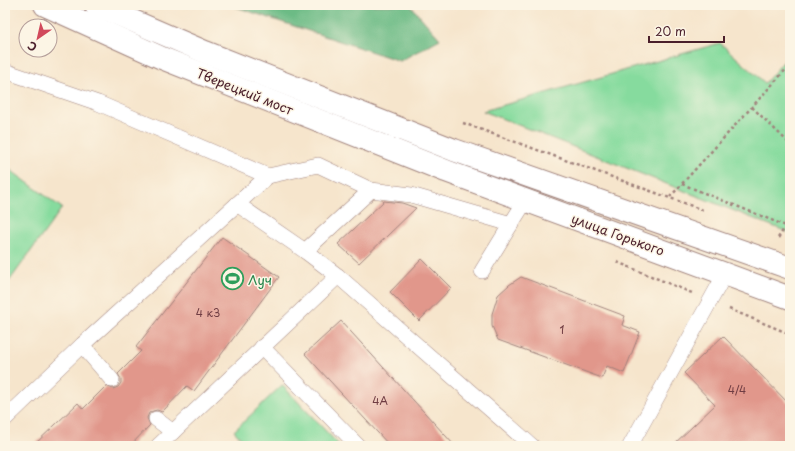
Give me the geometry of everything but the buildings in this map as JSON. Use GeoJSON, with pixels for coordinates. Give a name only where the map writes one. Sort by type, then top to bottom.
{"type":"FeatureCollection","features":[{"type":"Feature","properties":{"kind":"main road","name":"Тверецкий мост"},"geometry":{"type":"LineString","coordinates":[[45,5],[168,60],[446,171]]}},
{"type":"Feature","properties":{"kind":"main road","name":"Тверецкий мост"},"geometry":{"type":"LineString","coordinates":[[96,5],[225,60],[454,150]]}},
{"type":"Feature","properties":{"kind":"main road","name":"улица Горького"},"geometry":{"type":"LineString","coordinates":[[454,150],[790,268]]}},
{"type":"Feature","properties":{"kind":"main road","name":"улица Горького"},"geometry":{"type":"LineString","coordinates":[[446,171],[790,298]]}},
{"type":"Feature","properties":{"kind":"lane"},"geometry":{"type":"LineString","coordinates":[[5,71],[98,103],[268,176]]}},
{"type":"Feature","properties":{"kind":"lane"},"geometry":{"type":"LineString","coordinates":[[5,419],[82,345],[268,176],[318,164],[371,190],[411,195],[511,224]]}},
{"type":"Feature","properties":{"kind":"lane"},"geometry":{"type":"LineString","coordinates":[[305,251],[371,190]]}},
{"type":"Feature","properties":{"kind":"lane"},"geometry":{"type":"LineString","coordinates":[[482,271],[526,200]]}},
{"type":"Feature","properties":{"kind":"lane"},"geometry":{"type":"LineString","coordinates":[[237,204],[305,251],[338,276],[532,446]]}},
{"type":"Feature","properties":{"kind":"lane"},"geometry":{"type":"LineString","coordinates":[[630,446],[726,274]]}},
{"type":"Feature","properties":{"kind":"lane"},"geometry":{"type":"LineString","coordinates":[[158,446],[338,276]]}},
{"type":"Feature","properties":{"kind":"lane"},"geometry":{"type":"LineString","coordinates":[[82,345],[112,380]]}},
{"type":"Feature","properties":{"kind":"lane"},"geometry":{"type":"LineString","coordinates":[[262,347],[358,446]]}},
{"type":"Feature","properties":{"kind":"lane"},"geometry":{"type":"LineString","coordinates":[[156,418],[173,432]]}},
{"type":"Feature","properties":{"kind":"path"},"geometry":{"type":"LineString","coordinates":[[670,197],[790,65]]}},
{"type":"Feature","properties":{"kind":"path"},"geometry":{"type":"LineString","coordinates":[[752,107],[790,144]]}},
{"type":"Feature","properties":{"kind":"path"},"geometry":{"type":"LineString","coordinates":[[463,122],[706,211]]}},
{"type":"Feature","properties":{"kind":"path"},"geometry":{"type":"LineString","coordinates":[[682,184],[786,226]]}},
{"type":"Feature","properties":{"kind":"path"},"geometry":{"type":"LineString","coordinates":[[778,238],[790,220]]}},
{"type":"Feature","properties":{"kind":"path"},"geometry":{"type":"LineString","coordinates":[[771,236],[784,240]]}},
{"type":"Feature","properties":{"kind":"path"},"geometry":{"type":"LineString","coordinates":[[610,259],[790,334]]}},
{"type":"Feature","properties":{"kind":"green space"},"geometry":{"type":"Polygon","coordinates":[[[230,5],[410,5],[440,39],[400,61],[230,5]]]}},
{"type":"Feature","properties":{"kind":"green space"},"geometry":{"type":"Polygon","coordinates":[[[720,43],[765,83],[790,54],[790,233],[483,111],[720,43]]]}},
{"type":"Feature","properties":{"kind":"green space"},"geometry":{"type":"Polygon","coordinates":[[[5,166],[62,208],[5,287],[5,166]]]}},
{"type":"Feature","properties":{"kind":"green space"},"geometry":{"type":"Polygon","coordinates":[[[282,385],[340,446],[248,446],[234,431],[282,385]]]}},
{"type":"Feature","properties":{"kind":"place","name":"Луч"},"geometry":{"type":"Point","coordinates":[233,279]}}]}
